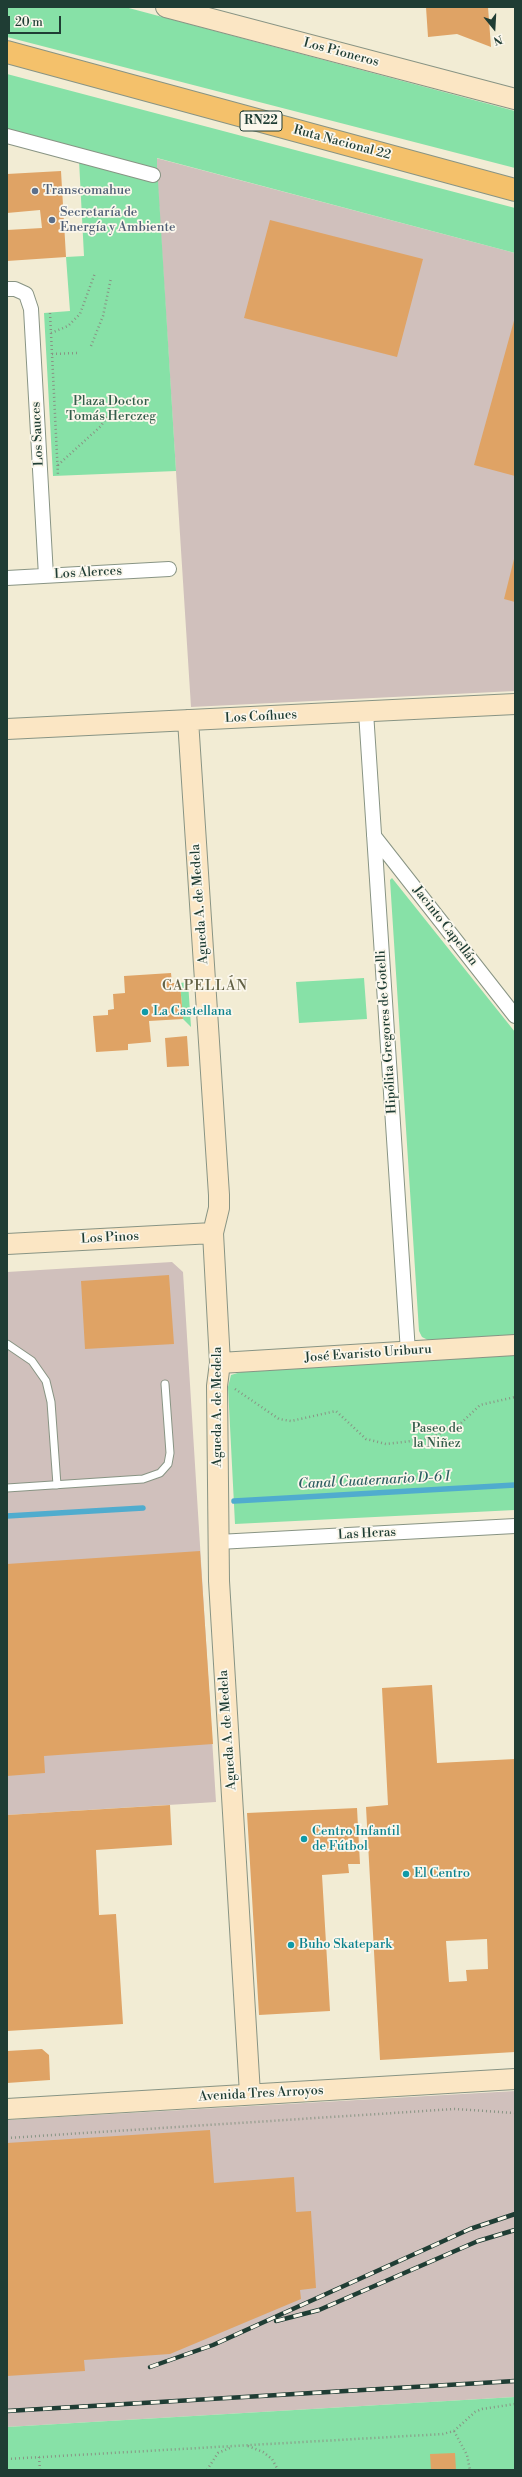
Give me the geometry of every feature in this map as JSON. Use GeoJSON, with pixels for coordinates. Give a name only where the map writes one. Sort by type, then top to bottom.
{"type":"FeatureCollection","features":[{"type":"Feature","properties":{"kind":"highway","name":"Ruta Nacional 22"},"geometry":{"type":"LineString","coordinates":[[7,52],[515,190]]}},
{"type":"Feature","properties":{"kind":"street","name":"Los Pioneros"},"geometry":{"type":"LineString","coordinates":[[166,7],[515,99]]}},
{"type":"Feature","properties":{"kind":"street"},"geometry":{"type":"LineString","coordinates":[[7,136],[153,175]]}},
{"type":"Feature","properties":{"kind":"street","name":"Los Sauces"},"geometry":{"type":"LineString","coordinates":[[7,289],[14,289],[26,294],[31,309],[46,576]]}},
{"type":"Feature","properties":{"kind":"street","name":"Los Alerces"},"geometry":{"type":"LineString","coordinates":[[7,578],[169,569]]}},
{"type":"Feature","properties":{"kind":"street","name":"Los Coíhues"},"geometry":{"type":"LineString","coordinates":[[7,729],[366,712],[513,707]]}},
{"type":"Feature","properties":{"kind":"street","name":"Hipólita Gregores de Gotelli"},"geometry":{"type":"LineString","coordinates":[[366,712],[408,1352]]}},
{"type":"Feature","properties":{"kind":"street","name":"Agueda A. de Medela"},"geometry":{"type":"LineString","coordinates":[[188,720],[219,1195],[219,1208],[213,1233],[220,1363],[217,1386],[219,1590],[250,2094]]}},
{"type":"Feature","properties":{"kind":"street","name":"Jacinto Capellán"},"geometry":{"type":"LineString","coordinates":[[374,836],[515,1016]]}},
{"type":"Feature","properties":{"kind":"street","name":"Los Pinos"},"geometry":{"type":"LineString","coordinates":[[7,1244],[213,1233]]}},
{"type":"Feature","properties":{"kind":"street","name":"José Evaristo Uriburu"},"geometry":{"type":"LineString","coordinates":[[220,1363],[515,1345]]}},
{"type":"Feature","properties":{"kind":"street","name":"Las Heras"},"geometry":{"type":"LineString","coordinates":[[218,1542],[515,1526]]}},
{"type":"Feature","properties":{"kind":"street","name":"Avenida Tres Arroyos"},"geometry":{"type":"LineString","coordinates":[[7,2109],[515,2079]]}},
{"type":"Feature","properties":{"kind":"lane"},"geometry":{"type":"LineString","coordinates":[[7,1344],[32,1361],[46,1381],[51,1402],[57,1484]]}},
{"type":"Feature","properties":{"kind":"lane"},"geometry":{"type":"LineString","coordinates":[[7,1488],[143,1479],[160,1473],[168,1464],[170,1453],[165,1384]]}},
{"type":"Feature","properties":{"kind":"path"},"geometry":{"type":"LineString","coordinates":[[51,333],[68,326],[80,314],[95,273]]}},
{"type":"Feature","properties":{"kind":"path"},"geometry":{"type":"LineString","coordinates":[[91,346],[102,321],[111,278]]}},
{"type":"Feature","properties":{"kind":"path"},"geometry":{"type":"LineString","coordinates":[[50,313],[58,476]]}},
{"type":"Feature","properties":{"kind":"path"},"geometry":{"type":"LineString","coordinates":[[52,354],[77,353]]}},
{"type":"Feature","properties":{"kind":"path"},"geometry":{"type":"LineString","coordinates":[[58,465],[101,426],[113,407]]}},
{"type":"Feature","properties":{"kind":"path"},"geometry":{"type":"LineString","coordinates":[[234,1388],[279,1420],[291,1421],[336,1411],[366,1438],[386,1444],[420,1440],[439,1434],[460,1424],[480,1405],[515,1397]]}},
{"type":"Feature","properties":{"kind":"path"},"geometry":{"type":"LineString","coordinates":[[7,2138],[455,2109],[515,2113]]}},
{"type":"Feature","properties":{"kind":"path"},"geometry":{"type":"LineString","coordinates":[[7,2459],[442,2434],[454,2431],[475,2412],[482,2408],[515,2404]]}},
{"type":"Feature","properties":{"kind":"path"},"geometry":{"type":"LineString","coordinates":[[454,2431],[467,2454],[470,2470]]}},
{"type":"Feature","properties":{"kind":"path"},"geometry":{"type":"LineString","coordinates":[[206,2470],[218,2453],[229,2447],[241,2445],[263,2452],[272,2459],[278,2470]]}},
{"type":"Feature","properties":{"kind":"path"},"geometry":{"type":"LineString","coordinates":[[39,2457],[40,2470]]}},
{"type":"Feature","properties":{"kind":"shaded area"},"geometry":{"type":"Polygon","coordinates":[[[156,158],[515,253],[515,691],[191,707],[156,158]]]}},
{"type":"Feature","properties":{"kind":"shaded area"},"geometry":{"type":"Polygon","coordinates":[[[172,1262],[183,1272],[216,1802],[7,1815],[7,1272],[172,1262]]]}},
{"type":"Feature","properties":{"kind":"shaded area"},"geometry":{"type":"Polygon","coordinates":[[[515,2091],[515,2397],[7,2427],[7,2120],[515,2091]]]}},
{"type":"Feature","properties":{"kind":"green space"},"geometry":{"type":"Polygon","coordinates":[[[7,7],[125,7],[515,111],[515,168],[7,37],[7,7]]]}},
{"type":"Feature","properties":{"kind":"green space"},"geometry":{"type":"Polygon","coordinates":[[[7,74],[515,208],[515,253],[157,158],[157,170],[7,130],[7,74]]]}},
{"type":"Feature","properties":{"kind":"green space","name":"Plaza Doctor Tomás Herczeg"},"geometry":{"type":"Polygon","coordinates":[[[79,160],[158,181],[176,471],[53,476],[44,313],[70,311],[66,257],[84,256],[79,160]]]}},
{"type":"Feature","properties":{"kind":"green space"},"geometry":{"type":"Polygon","coordinates":[[[392,878],[515,1032],[515,1335],[428,1340],[422,1337],[419,1331],[390,880],[392,878]]]}},
{"type":"Feature","properties":{"kind":"green space"},"geometry":{"type":"Polygon","coordinates":[[[364,978],[367,1019],[299,1023],[296,982],[364,978]]]}},
{"type":"Feature","properties":{"kind":"green space"},"geometry":{"type":"Polygon","coordinates":[[[188,982],[191,1027],[183,1019],[180,983],[188,982]]]}},
{"type":"Feature","properties":{"kind":"green space","name":"Paseo de la Niñez"},"geometry":{"type":"Polygon","coordinates":[[[515,1355],[515,1510],[235,1524],[228,1387],[231,1375],[241,1372],[515,1355]]]}},
{"type":"Feature","properties":{"kind":"green space"},"geometry":{"type":"Polygon","coordinates":[[[515,2397],[515,2470],[7,2470],[7,2427],[515,2397]]]}},
{"type":"Feature","properties":{"kind":"building"},"geometry":{"type":"Polygon","coordinates":[[[426,7],[488,7],[491,47],[457,34],[428,37],[426,7]]]}},
{"type":"Feature","properties":{"kind":"building","name":"Secretaría de Energía y Ambiente"},"geometry":{"type":"Polygon","coordinates":[[[61,171],[66,257],[7,261],[7,230],[42,228],[40,210],[7,213],[7,174],[61,171]]]}},
{"type":"Feature","properties":{"kind":"building"},"geometry":{"type":"Polygon","coordinates":[[[270,220],[423,259],[397,357],[244,318],[270,220]]]}},
{"type":"Feature","properties":{"kind":"building"},"geometry":{"type":"Polygon","coordinates":[[[515,317],[515,476],[474,465],[515,317]]]}},
{"type":"Feature","properties":{"kind":"building"},"geometry":{"type":"Polygon","coordinates":[[[515,559],[515,602],[504,599],[515,559]]]}},
{"type":"Feature","properties":{"kind":"building","name":"La Castellana"},"geometry":{"type":"Polygon","coordinates":[[[171,973],[172,983],[180,983],[183,1019],[149,1021],[151,1042],[128,1044],[128,1050],[96,1052],[93,1016],[108,1015],[108,1010],[114,1009],[113,994],[125,993],[124,976],[171,973]]]}},
{"type":"Feature","properties":{"kind":"building"},"geometry":{"type":"Polygon","coordinates":[[[187,1036],[189,1066],[167,1067],[165,1038],[187,1036]]]}},
{"type":"Feature","properties":{"kind":"building"},"geometry":{"type":"Polygon","coordinates":[[[169,1275],[174,1344],[85,1349],[81,1281],[169,1275]]]}},
{"type":"Feature","properties":{"kind":"building"},"geometry":{"type":"Polygon","coordinates":[[[200,1551],[213,1744],[44,1756],[45,1773],[7,1776],[7,1564],[200,1551]]]}},
{"type":"Feature","properties":{"kind":"building"},"geometry":{"type":"Polygon","coordinates":[[[432,1685],[437,1763],[515,1759],[515,2052],[380,2060],[366,1807],[388,1805],[382,1688],[432,1685]],[[487,1939],[446,1941],[449,1982],[467,1981],[466,1970],[488,1969],[487,1939]]]}},
{"type":"Feature","properties":{"kind":"building"},"geometry":{"type":"Polygon","coordinates":[[[170,1805],[172,1845],[96,1850],[99,1915],[116,1914],[123,2024],[7,2031],[7,1815],[170,1805]]]}},
{"type":"Feature","properties":{"kind":"building"},"geometry":{"type":"Polygon","coordinates":[[[357,1808],[360,1864],[348,1864],[349,1873],[322,1875],[330,2011],[259,2015],[247,1813],[357,1808]]]}},
{"type":"Feature","properties":{"kind":"building"},"geometry":{"type":"Polygon","coordinates":[[[42,2049],[49,2055],[50,2080],[7,2083],[7,2051],[42,2049]]]}},
{"type":"Feature","properties":{"kind":"building"},"geometry":{"type":"Polygon","coordinates":[[[210,2130],[214,2183],[294,2177],[296,2212],[311,2211],[316,2288],[300,2290],[301,2299],[170,2354],[84,2360],[85,2371],[7,2376],[7,2143],[210,2130]]]}},
{"type":"Feature","properties":{"kind":"building"},"geometry":{"type":"Polygon","coordinates":[[[455,2453],[456,2470],[431,2470],[430,2454],[455,2453]]]}},
{"type":"Feature","properties":{"kind":"waterway","name":"Canal Cuaternario D-6 I"},"geometry":{"type":"LineString","coordinates":[[234,1501],[515,1485]]}},
{"type":"Feature","properties":{"kind":"waterway","name":"Canal Cuaternario D-6 I"},"geometry":{"type":"LineString","coordinates":[[7,1516],[143,1508]]}},
{"type":"Feature","properties":{"kind":"railway"},"geometry":{"type":"LineString","coordinates":[[150,2367],[213,2345],[470,2229],[515,2214]]}},
{"type":"Feature","properties":{"kind":"railway"},"geometry":{"type":"LineString","coordinates":[[276,2321],[319,2310],[478,2241],[515,2230]]}},
{"type":"Feature","properties":{"kind":"railway"},"geometry":{"type":"LineString","coordinates":[[7,2411],[515,2381]]}},
{"type":"Feature","properties":{"kind":"place","name":"Transcomahue"},"geometry":{"type":"Point","coordinates":[35,191]}},
{"type":"Feature","properties":{"kind":"place","name":"Secretaría de Energía y Ambiente"},"geometry":{"type":"Point","coordinates":[52,220]}},
{"type":"Feature","properties":{"kind":"place","name":"La Castellana"},"geometry":{"type":"Point","coordinates":[145,1012]}},
{"type":"Feature","properties":{"kind":"place","name":"Centro Infantil de Fútbol"},"geometry":{"type":"Point","coordinates":[304,1839]}},
{"type":"Feature","properties":{"kind":"place","name":"El Centro"},"geometry":{"type":"Point","coordinates":[406,1874]}},
{"type":"Feature","properties":{"kind":"place","name":"Buho Skatepark"},"geometry":{"type":"Point","coordinates":[291,1945]}},
{"type":"Feature","properties":{"kind":"district","name":"CAPELLÁN"},"geometry":{"type":"Point","coordinates":[205,987]}}]}
